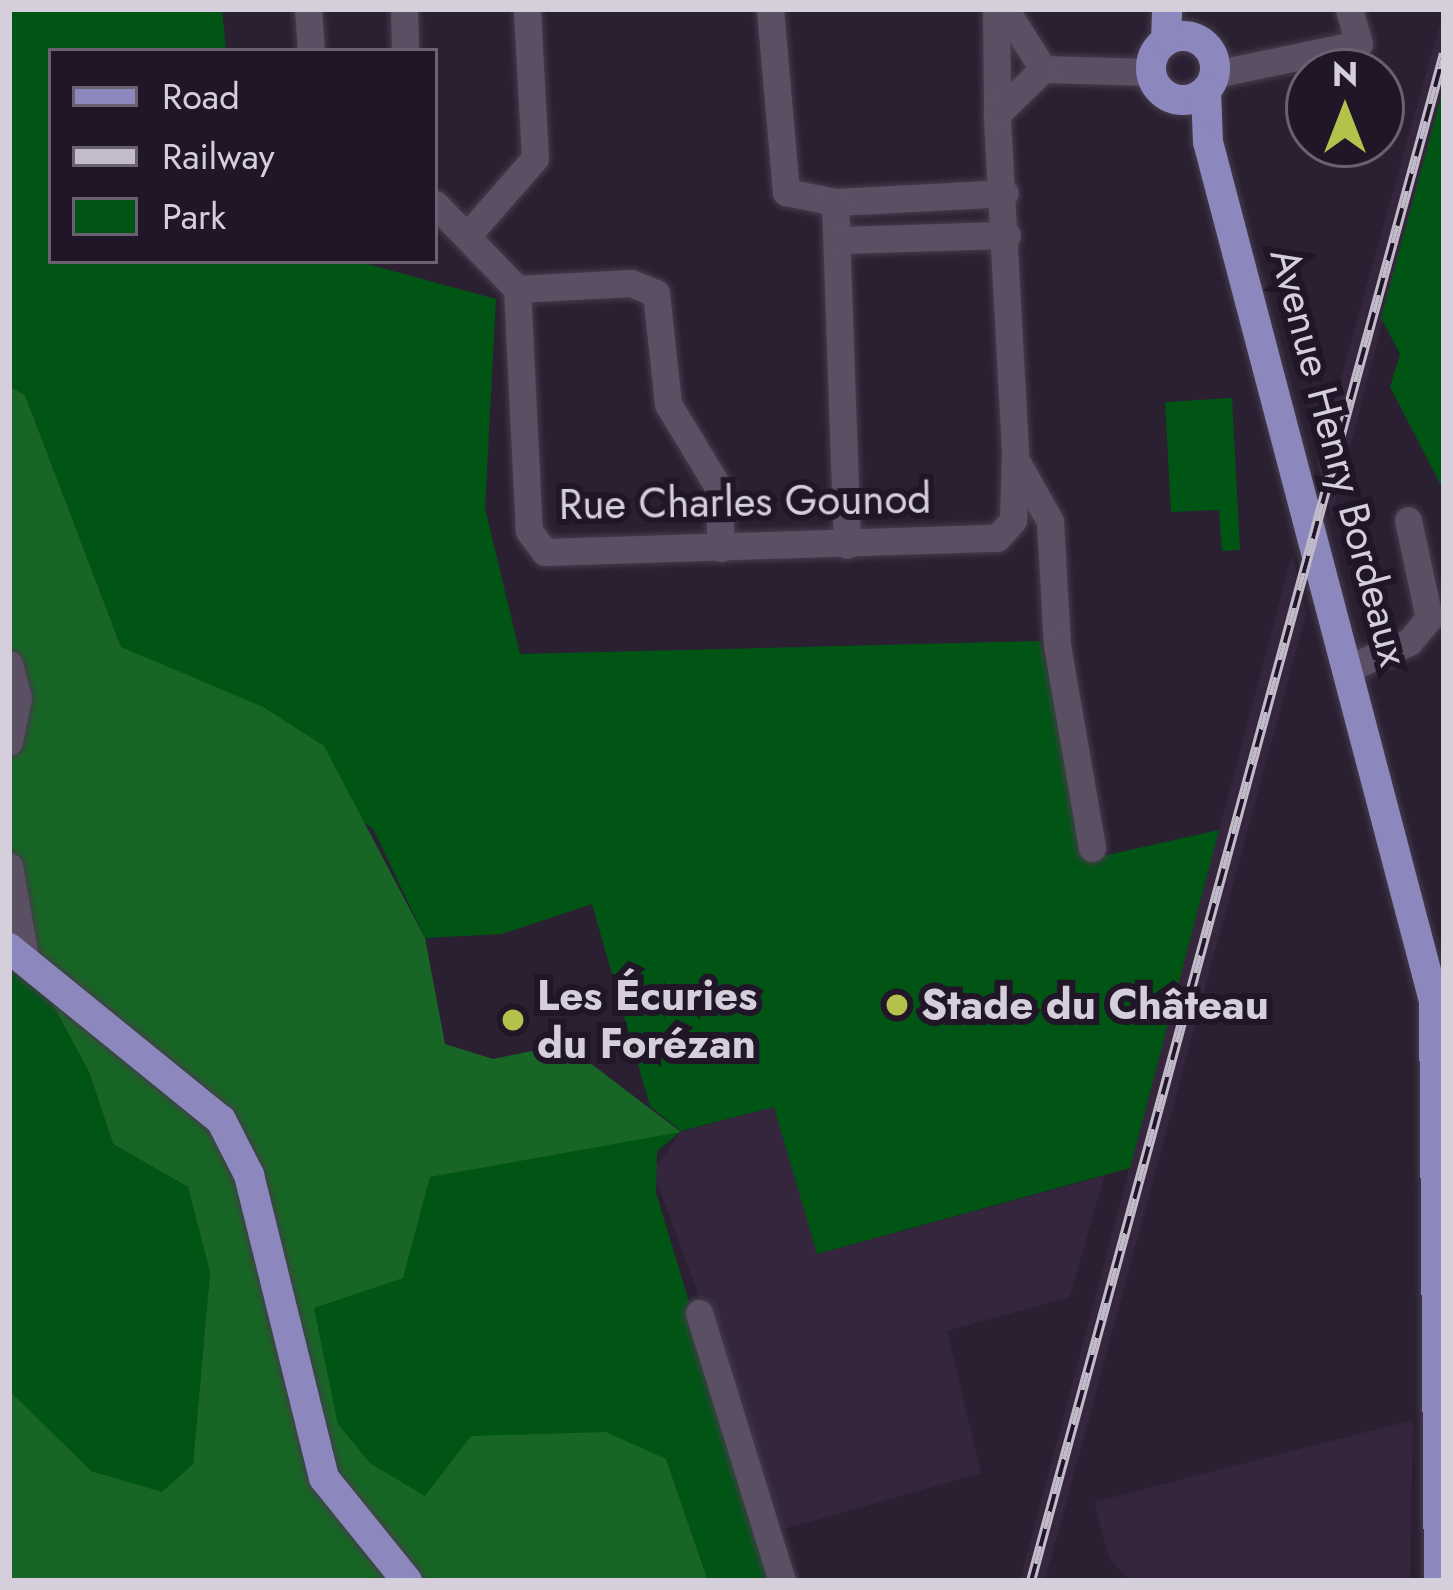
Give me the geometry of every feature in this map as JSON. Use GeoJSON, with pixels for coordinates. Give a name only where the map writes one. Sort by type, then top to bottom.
{"type":"FeatureCollection","features":[{"type":"Feature","properties":{"kind":"main road"},"geometry":{"type":"LineString","coordinates":[[1167,9],[1166,41],[1151,73],[1163,93],[1202,89]]}},
{"type":"Feature","properties":{"kind":"main road"},"geometry":{"type":"LineString","coordinates":[[1166,41],[1199,40],[1182,9]]}},
{"type":"Feature","properties":{"kind":"main road","name":"Avenue Henry Bordeaux"},"geometry":{"type":"LineString","coordinates":[[1199,40],[1208,142],[1353,666],[1434,1001],[1442,1333],[1438,1581]]}},
{"type":"Feature","properties":{"kind":"main road"},"geometry":{"type":"LineString","coordinates":[[17,955],[221,1120],[249,1175],[324,1478],[407,1581]]}},
{"type":"Feature","properties":{"kind":"street"},"geometry":{"type":"LineString","coordinates":[[308,9],[311,48]]}},
{"type":"Feature","properties":{"kind":"street"},"geometry":{"type":"LineString","coordinates":[[404,9],[405,48]]}},
{"type":"Feature","properties":{"kind":"street"},"geometry":{"type":"LineString","coordinates":[[467,236],[535,158],[527,9]]}},
{"type":"Feature","properties":{"kind":"street"},"geometry":{"type":"LineString","coordinates":[[770,9],[779,185],[835,202],[1005,193]]}},
{"type":"Feature","properties":{"kind":"street"},"geometry":{"type":"LineString","coordinates":[[996,9],[1015,459],[1050,521],[1057,645],[1092,848]]}},
{"type":"Feature","properties":{"kind":"street"},"geometry":{"type":"LineString","coordinates":[[1005,9],[1043,69]]}},
{"type":"Feature","properties":{"kind":"street"},"geometry":{"type":"LineString","coordinates":[[1202,89],[1359,44],[1349,9]]}},
{"type":"Feature","properties":{"kind":"street"},"geometry":{"type":"LineString","coordinates":[[998,114],[1043,69],[1151,73]]}},
{"type":"Feature","properties":{"kind":"street"},"geometry":{"type":"LineString","coordinates":[[835,202],[847,544]]}},
{"type":"Feature","properties":{"kind":"street"},"geometry":{"type":"LineString","coordinates":[[438,207],[517,289],[631,283],[656,293],[668,404],[718,487],[722,548]]}},
{"type":"Feature","properties":{"kind":"street"},"geometry":{"type":"LineString","coordinates":[[838,240],[1007,235]]}},
{"type":"Feature","properties":{"kind":"street","name":"Rue Charles Gounod"},"geometry":{"type":"LineString","coordinates":[[517,289],[535,544],[557,554],[997,538],[1013,520],[1015,459]]}},
{"type":"Feature","properties":{"kind":"street"},"geometry":{"type":"LineString","coordinates":[[1353,666],[1409,642],[1429,618],[1408,520]]}},
{"type":"Feature","properties":{"kind":"street"},"geometry":{"type":"LineString","coordinates":[[9,664],[18,698],[9,742]]}},
{"type":"Feature","properties":{"kind":"street"},"geometry":{"type":"LineString","coordinates":[[9,866],[17,955]]}},
{"type":"Feature","properties":{"kind":"street"},"geometry":{"type":"LineString","coordinates":[[699,1313],[782,1581]]}},
{"type":"Feature","properties":{"kind":"shaded area"},"geometry":{"type":"Polygon","coordinates":[[[1444,9],[1444,86],[1332,516],[1317,464],[1400,168],[1405,168],[1405,149],[1444,9]]]}},
{"type":"Feature","properties":{"kind":"shaded area"},"geometry":{"type":"Polygon","coordinates":[[[1292,555],[1306,614],[1045,1581],[1020,1581],[1292,555]]]}},
{"type":"Feature","properties":{"kind":"shaded area"},"geometry":{"type":"Polygon","coordinates":[[[774,1107],[818,1254],[1104,1176],[1070,1297],[947,1331],[981,1473],[784,1529],[653,1171],[681,1132],[774,1107]]]}},
{"type":"Feature","properties":{"kind":"shaded area"},"geometry":{"type":"Polygon","coordinates":[[[1413,1420],[1410,1581],[1130,1581],[1109,1558],[1094,1502],[1413,1420]]]}},
{"type":"Feature","properties":{"kind":"green space"},"geometry":{"type":"Polygon","coordinates":[[[9,9],[222,9],[226,48],[48,48],[48,264],[367,264],[496,299],[485,508],[520,654],[1040,641],[1094,858],[1219,830],[1130,1168],[817,1254],[774,1107],[681,1131],[657,1151],[656,1193],[774,1581],[708,1581],[666,1459],[425,1497],[370,1463],[338,1424],[314,1308],[403,1277],[430,1177],[680,1130],[650,1106],[592,904],[502,934],[425,938],[374,830],[184,679],[121,647],[25,395],[9,386],[9,9]]]}},
{"type":"Feature","properties":{"kind":"green space"},"geometry":{"type":"Polygon","coordinates":[[[1444,86],[1444,491],[1390,387],[1400,354],[1381,318],[1444,86]]]}},
{"type":"Feature","properties":{"kind":"green space"},"geometry":{"type":"Polygon","coordinates":[[[9,386],[25,395],[121,647],[263,707],[324,746],[425,938],[445,1044],[493,1059],[565,1044],[681,1132],[430,1177],[403,1278],[314,1308],[338,1424],[370,1463],[425,1496],[471,1436],[606,1432],[666,1459],[708,1581],[9,1581],[9,1390],[91,1471],[162,1492],[193,1464],[210,1272],[188,1187],[113,1144],[89,1072],[9,923],[9,386]]]}},
{"type":"Feature","properties":{"kind":"green space"},"geometry":{"type":"Polygon","coordinates":[[[1232,398],[1240,550],[1222,551],[1219,510],[1171,512],[1165,402],[1232,398]]]}},
{"type":"Feature","properties":{"kind":"green space"},"geometry":{"type":"Polygon","coordinates":[[[9,923],[89,1072],[113,1144],[188,1187],[210,1271],[193,1464],[162,1493],[91,1471],[9,1390],[9,923]]]}},
{"type":"Feature","properties":{"kind":"railway"},"geometry":{"type":"LineString","coordinates":[[1031,1581],[1444,54]]}},
{"type":"Feature","properties":{"kind":"place","name":"Stade du Château"},"geometry":{"type":"Point","coordinates":[897,1005]}},
{"type":"Feature","properties":{"kind":"place","name":"Les Écuries du Forézan"},"geometry":{"type":"Point","coordinates":[513,1020]}}]}
